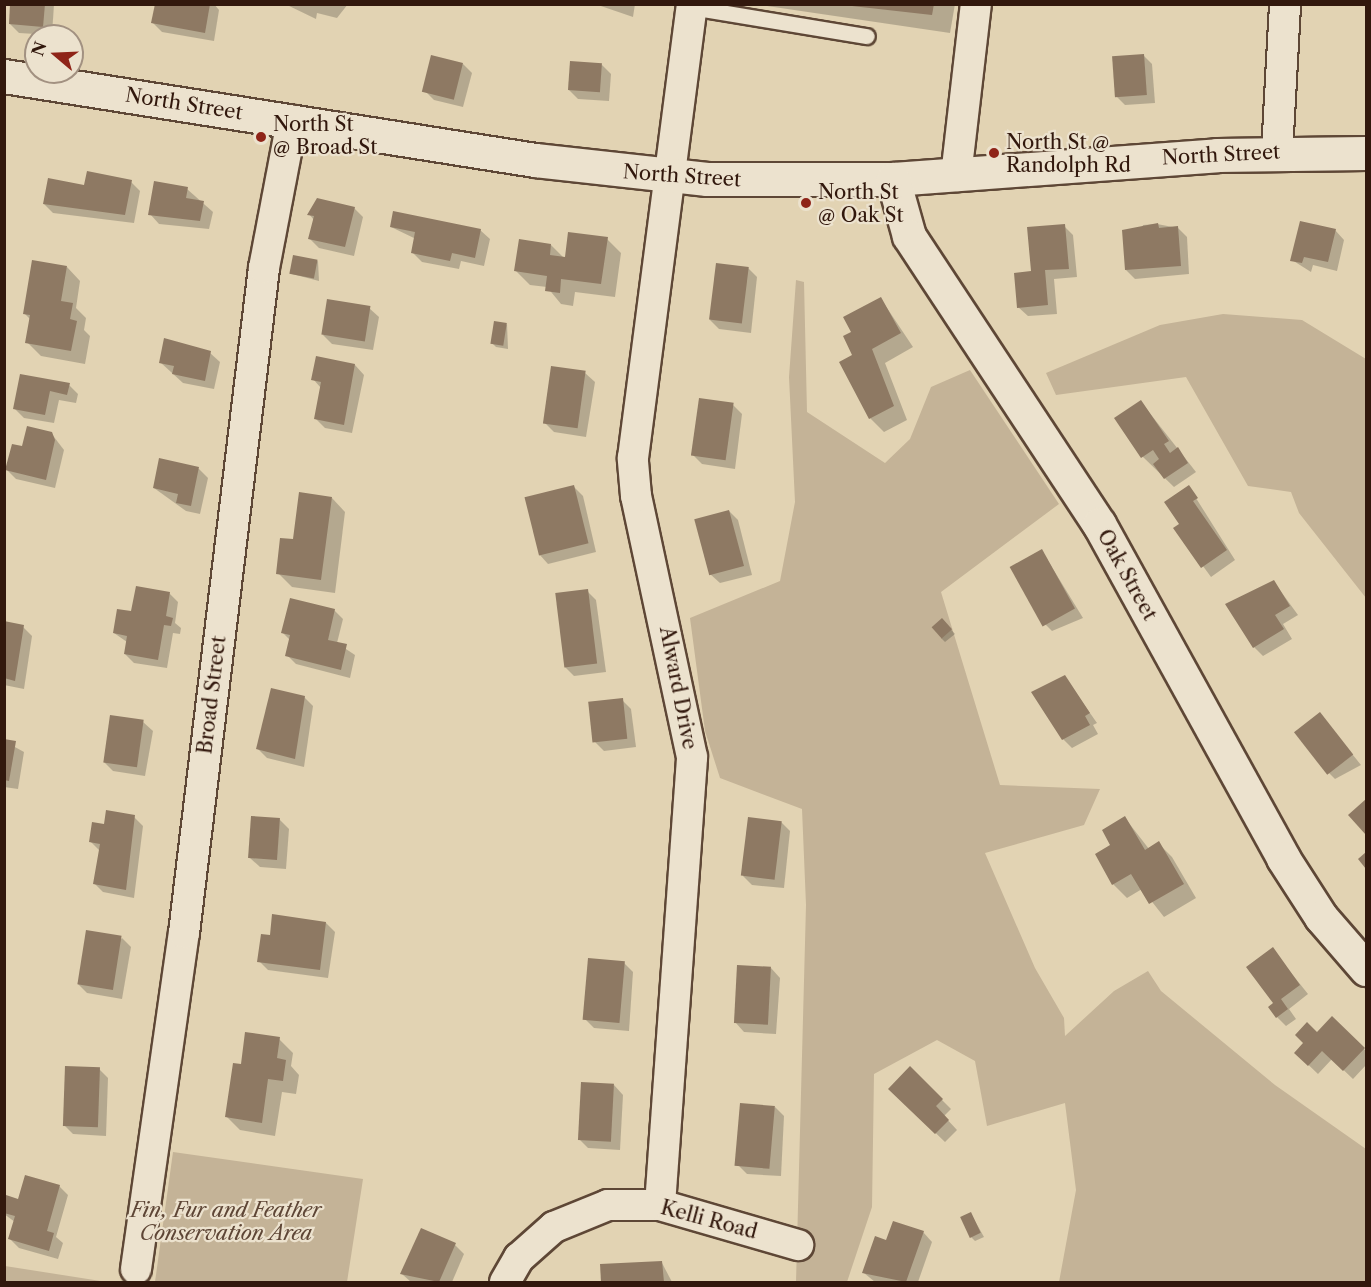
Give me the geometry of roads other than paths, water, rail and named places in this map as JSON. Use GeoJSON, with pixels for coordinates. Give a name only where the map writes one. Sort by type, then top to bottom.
{"type":"FeatureCollection","features":[{"type":"Feature","properties":{"kind":"main road","name":"North Street"},"geometry":{"type":"LineString","coordinates":[[6,83],[292,121],[667,176],[893,179],[1277,153],[1366,153]]}},
{"type":"Feature","properties":{"kind":"main road","name":"Oak Street"},"geometry":{"type":"LineString","coordinates":[[893,179],[909,236],[1100,524],[1283,858],[1322,917],[1366,969]]}},
{"type":"Feature","properties":{"kind":"street"},"geometry":{"type":"LineString","coordinates":[[956,176],[976,4]]}},
{"type":"Feature","properties":{"kind":"street"},"geometry":{"type":"LineString","coordinates":[[1277,153],[1285,4]]}},
{"type":"Feature","properties":{"kind":"street","name":"Alward Drive"},"geometry":{"type":"LineString","coordinates":[[660,1205],[692,757],[636,496],[633,458],[667,176],[691,6]]}},
{"type":"Feature","properties":{"kind":"street","name":"Broad Street"},"geometry":{"type":"LineString","coordinates":[[135,1269],[185,921],[254,385],[263,277],[292,121]]}},
{"type":"Feature","properties":{"kind":"street","name":"Kelli Road"},"geometry":{"type":"LineString","coordinates":[[505,1282],[536,1241],[573,1216],[608,1205],[660,1205],[798,1245]]}},
{"type":"Feature","properties":{"kind":"lane"},"geometry":{"type":"LineString","coordinates":[[691,6],[867,36]]}},
{"type":"Feature","properties":{"kind":"place","name":"North St @ Broad St"},"geometry":{"type":"Point","coordinates":[261,137]}},
{"type":"Feature","properties":{"kind":"place","name":"North St @ Randolph Rd"},"geometry":{"type":"Point","coordinates":[994,153]}},
{"type":"Feature","properties":{"kind":"place","name":"North St @ Oak St"},"geometry":{"type":"Point","coordinates":[806,203]}},
{"type":"Feature","properties":{"kind":"park label","name":"Fin, Fur and Feather Conservation Area"},"geometry":{"type":"Point","coordinates":[226,1222]}}]}
